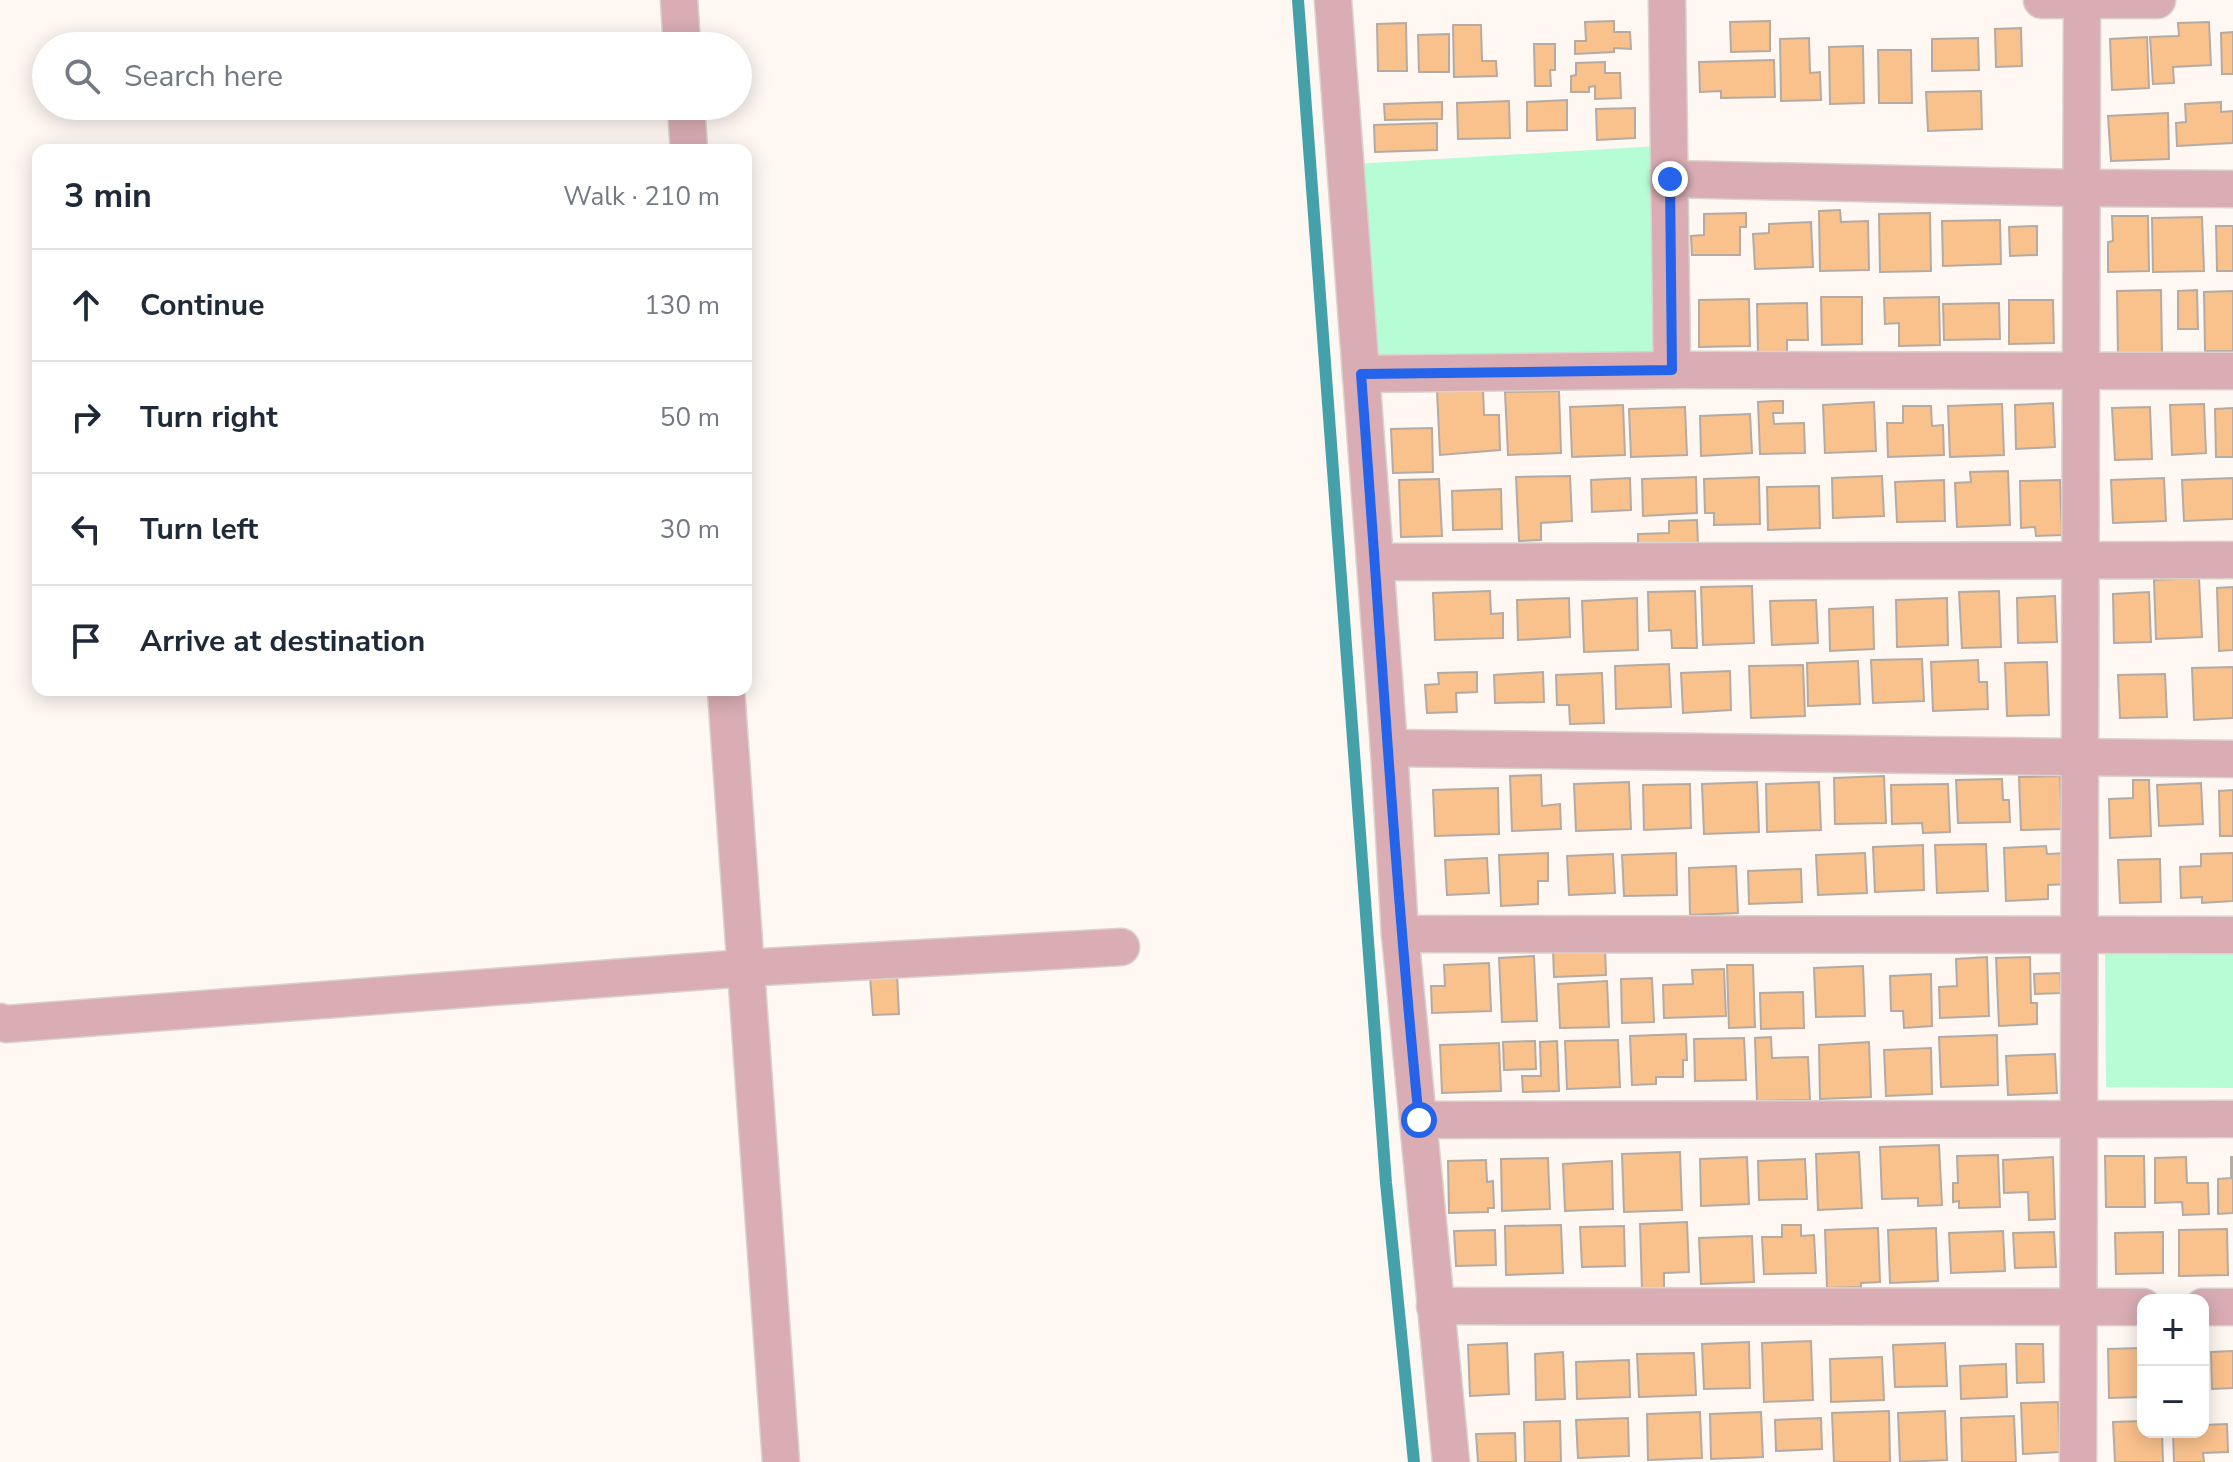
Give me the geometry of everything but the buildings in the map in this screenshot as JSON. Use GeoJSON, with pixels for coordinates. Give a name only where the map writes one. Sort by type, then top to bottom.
{"type":"FeatureCollection","features":[{"type":"Feature","properties":{"kind":"street"},"geometry":{"type":"LineString","coordinates":[[679,0],[681,32]]}},
{"type":"Feature","properties":{"kind":"street"},"geometry":{"type":"LineString","coordinates":[[1333,0],[1400,934],[1451,1462]]}},
{"type":"Feature","properties":{"kind":"street"},"geometry":{"type":"LineString","coordinates":[[1667,0],[1672,370]]}},
{"type":"Feature","properties":{"kind":"street"},"geometry":{"type":"LineString","coordinates":[[2042,0],[2157,0]]}},
{"type":"Feature","properties":{"kind":"street"},"geometry":{"type":"LineString","coordinates":[[2078,1462],[2082,0]]}},
{"type":"Feature","properties":{"kind":"street"},"geometry":{"type":"LineString","coordinates":[[687,120],[689,144]]}},
{"type":"Feature","properties":{"kind":"street"},"geometry":{"type":"LineString","coordinates":[[1670,179],[2233,189]]}},
{"type":"Feature","properties":{"kind":"street"},"geometry":{"type":"LineString","coordinates":[[1361,374],[1672,370],[2233,371]]}},
{"type":"Feature","properties":{"kind":"street"},"geometry":{"type":"LineString","coordinates":[[1375,562],[2233,560]]}},
{"type":"Feature","properties":{"kind":"street"},"geometry":{"type":"LineString","coordinates":[[726,696],[781,1462]]}},
{"type":"Feature","properties":{"kind":"street"},"geometry":{"type":"LineString","coordinates":[[1389,748],[2233,759]]}},
{"type":"Feature","properties":{"kind":"street"},"geometry":{"type":"LineString","coordinates":[[1400,934],[2233,935]]}},
{"type":"Feature","properties":{"kind":"street"},"geometry":{"type":"LineString","coordinates":[[2,1024],[745,968],[1121,947]]}},
{"type":"Feature","properties":{"kind":"street"},"geometry":{"type":"LineString","coordinates":[[1419,1120],[2233,1119]]}},
{"type":"Feature","properties":{"kind":"street"},"geometry":{"type":"LineString","coordinates":[[1435,1306],[2137,1307]]}},
{"type":"Feature","properties":{"kind":"street"},"geometry":{"type":"LineString","coordinates":[[2209,1307],[2233,1307]]}},
{"type":"Feature","properties":{"kind":"green space"},"geometry":{"type":"Polygon","coordinates":[[[1658,146],[1657,357],[1369,355],[1356,164],[1658,146]]]}},
{"type":"Feature","properties":{"kind":"green space"},"geometry":{"type":"Polygon","coordinates":[[[2105,950],[2233,950],[2233,1088],[2106,1087],[2105,950]]]}},
{"type":"Feature","properties":{"kind":"waterway"},"geometry":{"type":"LineString","coordinates":[[1298,0],[1386,1183],[1414,1462]]}},
{"type":"Feature","properties":{"kind":"route"},"geometry":{"type":"LineString","coordinates":[[1419,1120],[1400,934],[1361,374],[1672,370],[1670,179]]}}]}
